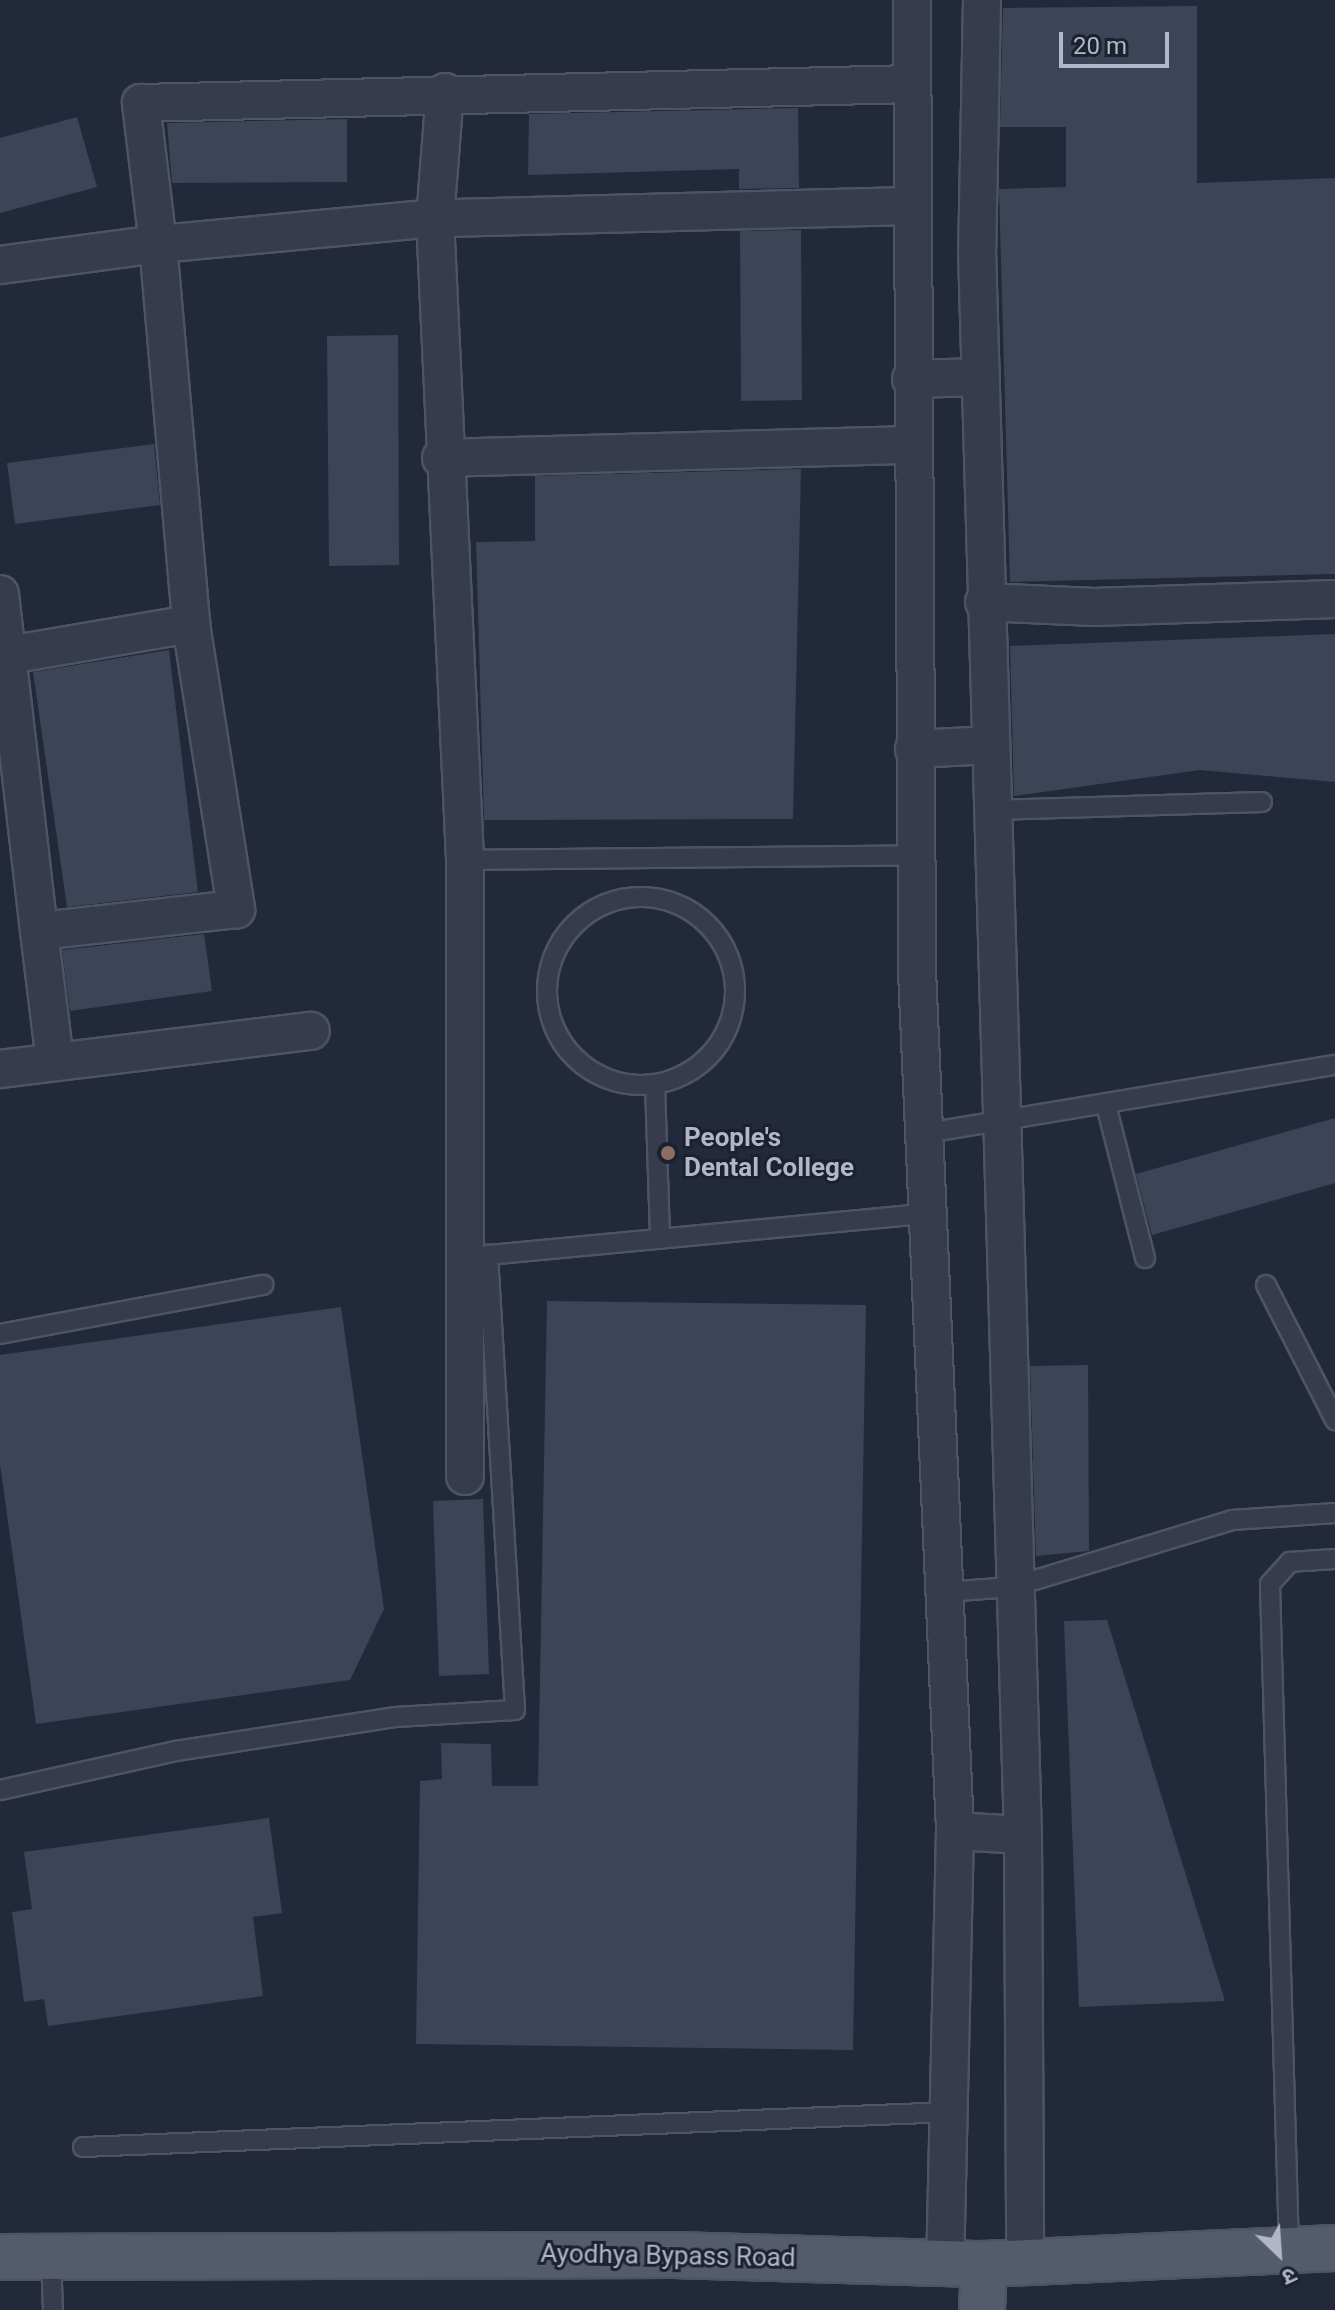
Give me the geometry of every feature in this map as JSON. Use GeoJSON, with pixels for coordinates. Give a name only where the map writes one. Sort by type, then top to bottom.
{"type":"FeatureCollection","features":[{"type":"Feature","properties":{"kind":"main road","name":"Ayodhya Bypass Road"},"geometry":{"type":"LineString","coordinates":[[0,2257],[404,2253],[984,2262],[1335,2248]]}},
{"type":"Feature","properties":{"kind":"main road"},"geometry":{"type":"LineString","coordinates":[[982,2310],[984,2262]]}},
{"type":"Feature","properties":{"kind":"street"},"geometry":{"type":"LineString","coordinates":[[912,0],[909,206],[916,855],[955,1831],[952,2112],[984,2262]]}},
{"type":"Feature","properties":{"kind":"street"},"geometry":{"type":"LineString","coordinates":[[982,0],[984,602],[1004,1124],[1012,1587],[1023,1835],[984,2262]]}},
{"type":"Feature","properties":{"kind":"street"},"geometry":{"type":"LineString","coordinates":[[39,931],[236,909],[191,624],[158,244],[141,103],[445,92],[911,84]]}},
{"type":"Feature","properties":{"kind":"street"},"geometry":{"type":"LineString","coordinates":[[445,92],[435,218],[441,458],[465,860],[465,1476]]}},
{"type":"Feature","properties":{"kind":"street"},"geometry":{"type":"LineString","coordinates":[[0,265],[158,244],[435,218],[909,206]]}},
{"type":"Feature","properties":{"kind":"street"},"geometry":{"type":"LineString","coordinates":[[911,379],[981,377]]}},
{"type":"Feature","properties":{"kind":"street"},"geometry":{"type":"LineString","coordinates":[[441,458],[911,445]]}},
{"type":"Feature","properties":{"kind":"street"},"geometry":{"type":"LineString","coordinates":[[0,594],[9,655],[9,712],[55,1062]]}},
{"type":"Feature","properties":{"kind":"street"},"geometry":{"type":"LineString","coordinates":[[984,602],[1094,607],[1335,599]]}},
{"type":"Feature","properties":{"kind":"street"},"geometry":{"type":"LineString","coordinates":[[9,655],[191,624]]}},
{"type":"Feature","properties":{"kind":"street"},"geometry":{"type":"LineString","coordinates":[[914,749],[991,745]]}},
{"type":"Feature","properties":{"kind":"street"},"geometry":{"type":"LineString","coordinates":[[0,1069],[311,1031]]}},
{"type":"Feature","properties":{"kind":"street"},"geometry":{"type":"LineString","coordinates":[[955,1831],[1023,1835]]}},
{"type":"Feature","properties":{"kind":"lane"},"geometry":{"type":"LineString","coordinates":[[993,810],[1262,802]]}},
{"type":"Feature","properties":{"kind":"lane"},"geometry":{"type":"LineString","coordinates":[[465,860],[916,855]]}},
{"type":"Feature","properties":{"kind":"lane"},"geometry":{"type":"LineString","coordinates":[[640,896],[669,901],[708,925],[731,962],[736,992],[715,1050],[690,1072],[655,1085],[598,1075],[572,1056],[547,998],[563,938],[597,909],[640,896]]}},
{"type":"Feature","properties":{"kind":"lane"},"geometry":{"type":"LineString","coordinates":[[927,1133],[1004,1124],[1335,1065]]}},
{"type":"Feature","properties":{"kind":"lane"},"geometry":{"type":"LineString","coordinates":[[655,1085],[660,1239]]}},
{"type":"Feature","properties":{"kind":"lane"},"geometry":{"type":"LineString","coordinates":[[1106,1105],[1145,1258]]}},
{"type":"Feature","properties":{"kind":"lane"},"geometry":{"type":"LineString","coordinates":[[0,1790],[176,1751],[396,1717],[515,1710],[488,1255],[932,1213]]}},
{"type":"Feature","properties":{"kind":"lane"},"geometry":{"type":"LineString","coordinates":[[0,1334],[263,1285]]}},
{"type":"Feature","properties":{"kind":"lane"},"geometry":{"type":"LineString","coordinates":[[1266,1285],[1335,1420]]}},
{"type":"Feature","properties":{"kind":"lane"},"geometry":{"type":"LineString","coordinates":[[945,1592],[1012,1587],[1232,1520],[1335,1513]]}},
{"type":"Feature","properties":{"kind":"lane"},"geometry":{"type":"LineString","coordinates":[[1289,2249],[1270,1584],[1290,1562],[1335,1559]]}},
{"type":"Feature","properties":{"kind":"lane"},"geometry":{"type":"LineString","coordinates":[[83,2147],[952,2112]]}},
{"type":"Feature","properties":{"kind":"lane"},"geometry":{"type":"LineString","coordinates":[[51,2258],[53,2310]]}},
{"type":"Feature","properties":{"kind":"building"},"geometry":{"type":"Polygon","coordinates":[[[1197,6],[1197,183],[1335,178],[1335,574],[1010,582],[999,189],[1066,187],[1066,127],[1000,127],[1003,8],[1197,6]]]}},
{"type":"Feature","properties":{"kind":"building"},"geometry":{"type":"Polygon","coordinates":[[[798,108],[799,188],[739,189],[739,169],[528,175],[529,114],[798,108]]]}},
{"type":"Feature","properties":{"kind":"building"},"geometry":{"type":"Polygon","coordinates":[[[77,117],[97,187],[0,213],[0,138],[77,117]]]}},
{"type":"Feature","properties":{"kind":"building"},"geometry":{"type":"Polygon","coordinates":[[[347,119],[347,182],[172,183],[167,123],[347,119]]]}},
{"type":"Feature","properties":{"kind":"building"},"geometry":{"type":"Polygon","coordinates":[[[801,230],[802,400],[741,401],[740,231],[801,230]]]}},
{"type":"Feature","properties":{"kind":"building"},"geometry":{"type":"Polygon","coordinates":[[[398,335],[399,565],[329,566],[327,336],[398,335]]]}},
{"type":"Feature","properties":{"kind":"building"},"geometry":{"type":"Polygon","coordinates":[[[154,444],[160,505],[15,524],[7,463],[154,444]]]}},
{"type":"Feature","properties":{"kind":"building"},"geometry":{"type":"Polygon","coordinates":[[[801,469],[793,819],[484,820],[476,542],[535,541],[535,476],[801,469]]]}},
{"type":"Feature","properties":{"kind":"building"},"geometry":{"type":"Polygon","coordinates":[[[1335,634],[1335,782],[1200,770],[1014,796],[1010,646],[1335,634]]]}},
{"type":"Feature","properties":{"kind":"building"},"geometry":{"type":"Polygon","coordinates":[[[169,650],[198,892],[67,907],[33,672],[169,650]]]}},
{"type":"Feature","properties":{"kind":"building"},"geometry":{"type":"Polygon","coordinates":[[[204,934],[212,991],[70,1011],[62,950],[204,934]]]}},
{"type":"Feature","properties":{"kind":"building"},"geometry":{"type":"Polygon","coordinates":[[[1335,1118],[1335,1183],[1152,1235],[1136,1174],[1335,1118]]]}},
{"type":"Feature","properties":{"kind":"building"},"geometry":{"type":"Polygon","coordinates":[[[547,1301],[866,1305],[853,2050],[416,2044],[420,1781],[442,1779],[441,1743],[491,1744],[492,1786],[538,1786],[547,1301]]]}},
{"type":"Feature","properties":{"kind":"building"},"geometry":{"type":"Polygon","coordinates":[[[341,1307],[384,1609],[350,1680],[36,1724],[0,1464],[0,1355],[341,1307]]]}},
{"type":"Feature","properties":{"kind":"building"},"geometry":{"type":"Polygon","coordinates":[[[1088,1365],[1089,1551],[1036,1556],[1030,1366],[1088,1365]]]}},
{"type":"Feature","properties":{"kind":"building"},"geometry":{"type":"Polygon","coordinates":[[[483,1499],[489,1674],[439,1676],[433,1501],[483,1499]]]}},
{"type":"Feature","properties":{"kind":"building"},"geometry":{"type":"Polygon","coordinates":[[[1107,1620],[1225,2001],[1079,2007],[1064,1621],[1107,1620]]]}},
{"type":"Feature","properties":{"kind":"building"},"geometry":{"type":"Polygon","coordinates":[[[269,1818],[282,1913],[253,1917],[263,1996],[48,2026],[44,1999],[24,2002],[12,1912],[32,1909],[24,1852],[269,1818]]]}},
{"type":"Feature","properties":{"kind":"place","name":"People's Dental College"},"geometry":{"type":"Point","coordinates":[668,1153]}}]}
